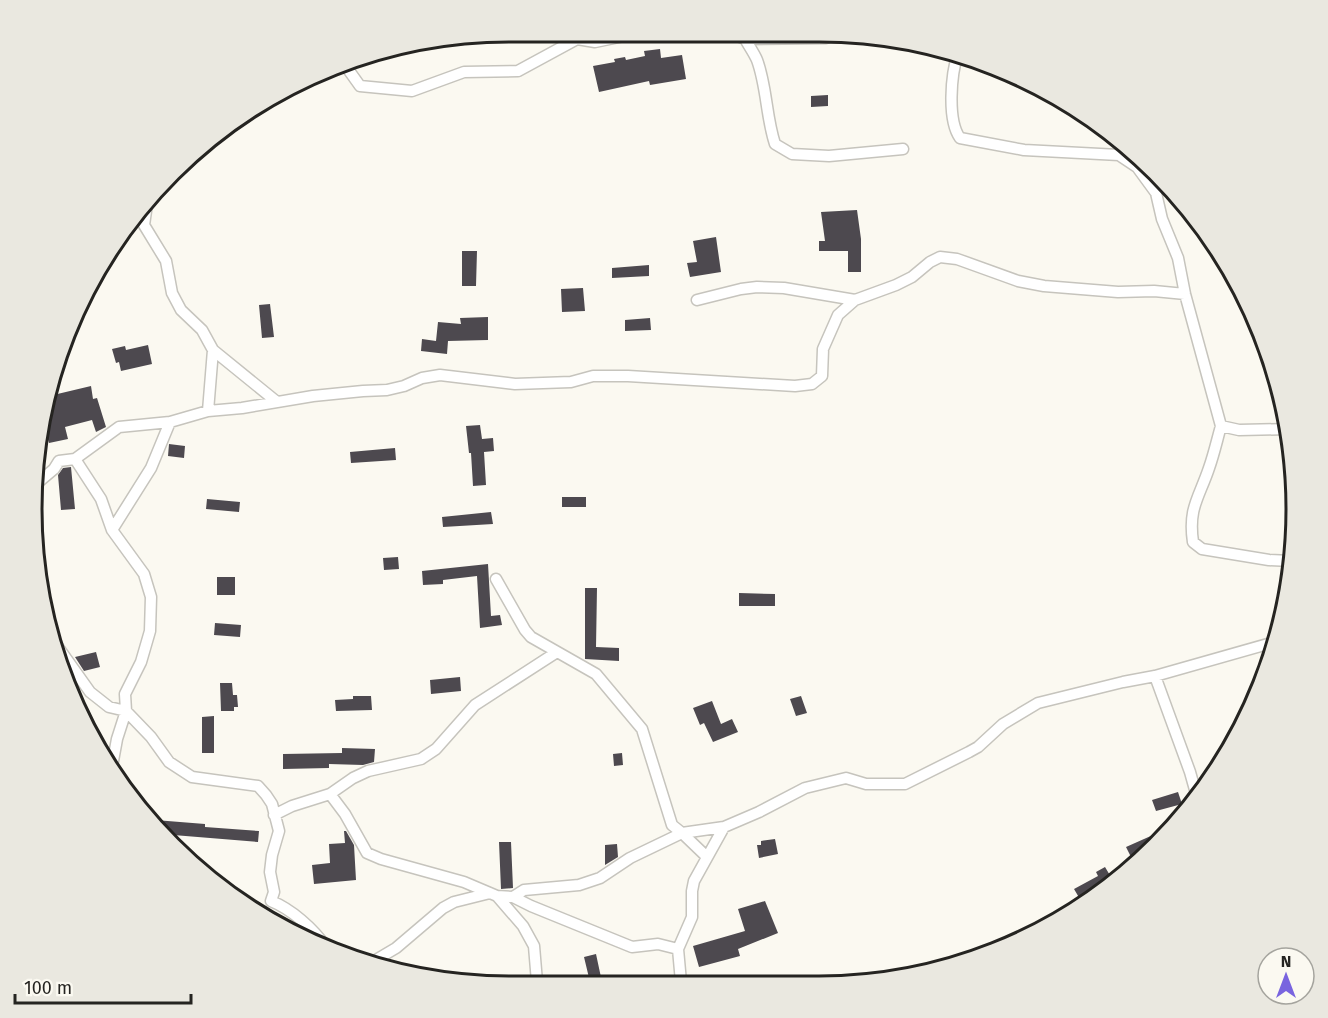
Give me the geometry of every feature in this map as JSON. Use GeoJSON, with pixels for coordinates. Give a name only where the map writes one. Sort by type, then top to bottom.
{"type":"FeatureCollection","features":[{"type":"Feature","properties":{"kind":"street"},"geometry":{"type":"LineString","coordinates":[[350,71],[360,86],[412,91],[464,72],[518,70],[571,42]]}},
{"type":"Feature","properties":{"kind":"street"},"geometry":{"type":"LineString","coordinates":[[747,42],[757,60],[765,93],[769,125],[775,144],[792,154],[820,156],[903,149]]}},
{"type":"Feature","properties":{"kind":"street"},"geometry":{"type":"LineString","coordinates":[[955,63],[951,88],[955,129],[960,138],[1024,150],[1119,155],[1135,166]]}},
{"type":"Feature","properties":{"kind":"street"},"geometry":{"type":"LineString","coordinates":[[1138,169],[1156,193],[1162,219],[1178,258],[1185,294],[1221,426],[1209,470],[1193,508],[1191,526],[1193,542],[1202,549],[1283,561]]}},
{"type":"Feature","properties":{"kind":"street"},"geometry":{"type":"LineString","coordinates":[[145,217],[144,225],[166,261],[172,293],[181,310],[202,330],[213,350],[277,402]]}},
{"type":"Feature","properties":{"kind":"street"},"geometry":{"type":"LineString","coordinates":[[43,478],[59,461],[75,459],[119,427],[170,422],[208,411],[333,394],[387,390],[422,378],[440,375],[515,384],[571,382],[593,376],[628,376],[795,386],[812,384],[822,376],[823,349],[838,315],[855,300],[912,277],[940,257],[957,258],[1007,278],[1044,286],[1185,294]]}},
{"type":"Feature","properties":{"kind":"street"},"geometry":{"type":"LineString","coordinates":[[697,300],[757,287],[784,288],[855,300]]}},
{"type":"Feature","properties":{"kind":"street"},"geometry":{"type":"LineString","coordinates":[[208,411],[213,350]]}},
{"type":"Feature","properties":{"kind":"street"},"geometry":{"type":"LineString","coordinates":[[112,530],[152,468],[170,422]]}},
{"type":"Feature","properties":{"kind":"street"},"geometry":{"type":"LineString","coordinates":[[1221,426],[1239,430],[1279,429]]}},
{"type":"Feature","properties":{"kind":"street"},"geometry":{"type":"LineString","coordinates":[[75,459],[100,498],[112,530],[144,574],[150,597],[150,631],[141,662],[125,694],[126,711],[114,756]]}},
{"type":"Feature","properties":{"kind":"street"},"geometry":{"type":"LineString","coordinates":[[496,579],[531,637],[596,674],[642,729],[667,816],[672,825],[707,857]]}},
{"type":"Feature","properties":{"kind":"street"},"geometry":{"type":"LineString","coordinates":[[513,897],[524,890],[579,885],[600,878],[630,858],[682,833],[724,827],[805,788],[831,780],[846,778],[866,784],[905,784],[978,747],[1003,724],[1038,703],[1155,676],[1265,645]]}},
{"type":"Feature","properties":{"kind":"street"},"geometry":{"type":"LineString","coordinates":[[274,815],[292,806],[330,794],[368,771],[421,759],[436,749],[475,705],[557,652]]}},
{"type":"Feature","properties":{"kind":"street"},"geometry":{"type":"LineString","coordinates":[[68,660],[90,692],[109,707],[126,711],[169,762],[192,777],[258,786],[272,804],[279,831],[270,872],[274,892],[271,901],[281,905],[317,934]]}},
{"type":"Feature","properties":{"kind":"street"},"geometry":{"type":"LineString","coordinates":[[1155,676],[1194,786]]}},
{"type":"Feature","properties":{"kind":"street"},"geometry":{"type":"LineString","coordinates":[[330,794],[368,853],[381,859],[464,882],[493,895],[523,926],[534,946],[536,976]]}},
{"type":"Feature","properties":{"kind":"street"},"geometry":{"type":"LineString","coordinates":[[680,976],[678,949],[692,917],[694,881],[724,827]]}},
{"type":"Feature","properties":{"kind":"street"},"geometry":{"type":"LineString","coordinates":[[380,958],[396,948],[443,908],[454,902],[493,895],[513,897],[632,947],[658,944],[678,949]]}},
{"type":"Feature","properties":{"kind":"building"},"geometry":{"type":"Polygon","coordinates":[[[660,49],[661,58],[682,55],[686,79],[650,85],[649,81],[599,92],[593,66],[615,62],[614,59],[625,57],[626,60],[645,56],[644,51],[660,49]]]}},
{"type":"Feature","properties":{"kind":"building"},"geometry":{"type":"Polygon","coordinates":[[[828,95],[828,106],[811,107],[811,96],[828,95]]]}},
{"type":"Feature","properties":{"kind":"building"},"geometry":{"type":"Polygon","coordinates":[[[857,210],[861,239],[861,272],[848,272],[848,251],[819,251],[819,241],[825,241],[821,212],[857,210]]]}},
{"type":"Feature","properties":{"kind":"building"},"geometry":{"type":"Polygon","coordinates":[[[716,237],[721,272],[690,277],[687,263],[697,262],[693,241],[716,237]]]}},
{"type":"Feature","properties":{"kind":"building"},"geometry":{"type":"Polygon","coordinates":[[[462,251],[477,251],[476,286],[462,286],[462,251]]]}},
{"type":"Feature","properties":{"kind":"building"},"geometry":{"type":"Polygon","coordinates":[[[649,265],[649,276],[612,278],[612,268],[649,265]]]}},
{"type":"Feature","properties":{"kind":"building"},"geometry":{"type":"Polygon","coordinates":[[[583,288],[585,311],[562,312],[561,289],[583,288]]]}},
{"type":"Feature","properties":{"kind":"building"},"geometry":{"type":"Polygon","coordinates":[[[270,304],[274,337],[262,338],[259,305],[270,304]]]}},
{"type":"Feature","properties":{"kind":"building"},"geometry":{"type":"Polygon","coordinates":[[[488,317],[488,340],[448,341],[447,354],[421,351],[422,339],[436,341],[438,322],[461,324],[460,318],[488,317]]]}},
{"type":"Feature","properties":{"kind":"building"},"geometry":{"type":"Polygon","coordinates":[[[650,318],[651,330],[625,331],[625,320],[650,318]]]}},
{"type":"Feature","properties":{"kind":"building"},"geometry":{"type":"Polygon","coordinates":[[[148,345],[152,364],[121,371],[112,349],[125,346],[126,350],[148,345]]]}},
{"type":"Feature","properties":{"kind":"building"},"geometry":{"type":"Polygon","coordinates":[[[91,386],[93,399],[97,398],[106,427],[96,432],[92,420],[65,427],[68,439],[49,443],[48,438],[57,394],[91,386]]]}},
{"type":"Feature","properties":{"kind":"building"},"geometry":{"type":"Polygon","coordinates":[[[480,425],[482,439],[493,438],[494,451],[484,452],[486,485],[473,486],[471,453],[469,453],[466,426],[480,425]]]}},
{"type":"Feature","properties":{"kind":"building"},"geometry":{"type":"Polygon","coordinates":[[[169,444],[185,446],[184,458],[168,456],[169,444]]]}},
{"type":"Feature","properties":{"kind":"building"},"geometry":{"type":"Polygon","coordinates":[[[395,448],[396,460],[351,463],[350,452],[395,448]]]}},
{"type":"Feature","properties":{"kind":"building"},"geometry":{"type":"Polygon","coordinates":[[[71,467],[75,509],[61,510],[58,475],[63,468],[71,467]]]}},
{"type":"Feature","properties":{"kind":"building"},"geometry":{"type":"Polygon","coordinates":[[[562,497],[586,497],[586,507],[562,507],[562,497]]]}},
{"type":"Feature","properties":{"kind":"building"},"geometry":{"type":"Polygon","coordinates":[[[207,499],[240,502],[239,512],[206,509],[207,499]]]}},
{"type":"Feature","properties":{"kind":"building"},"geometry":{"type":"Polygon","coordinates":[[[491,512],[493,524],[443,527],[442,517],[491,512]]]}},
{"type":"Feature","properties":{"kind":"building"},"geometry":{"type":"Polygon","coordinates":[[[398,557],[399,569],[384,570],[383,558],[398,557]]]}},
{"type":"Feature","properties":{"kind":"building"},"geometry":{"type":"Polygon","coordinates":[[[488,564],[491,616],[500,615],[502,625],[480,628],[477,576],[443,580],[443,584],[423,585],[422,571],[488,564]]]}},
{"type":"Feature","properties":{"kind":"building"},"geometry":{"type":"Polygon","coordinates":[[[217,577],[235,577],[235,595],[217,595],[217,577]]]}},
{"type":"Feature","properties":{"kind":"building"},"geometry":{"type":"Polygon","coordinates":[[[585,588],[597,588],[596,647],[619,648],[619,661],[585,659],[585,588]]]}},
{"type":"Feature","properties":{"kind":"building"},"geometry":{"type":"Polygon","coordinates":[[[739,593],[775,594],[775,606],[739,606],[739,593]]]}},
{"type":"Feature","properties":{"kind":"building"},"geometry":{"type":"Polygon","coordinates":[[[215,623],[241,625],[240,637],[214,635],[215,623]]]}},
{"type":"Feature","properties":{"kind":"building"},"geometry":{"type":"Polygon","coordinates":[[[96,652],[100,667],[84,671],[75,657],[96,652]]]}},
{"type":"Feature","properties":{"kind":"building"},"geometry":{"type":"Polygon","coordinates":[[[460,677],[461,691],[431,694],[430,680],[460,677]]]}},
{"type":"Feature","properties":{"kind":"building"},"geometry":{"type":"Polygon","coordinates":[[[220,683],[232,683],[233,695],[237,695],[238,707],[234,707],[234,711],[221,711],[220,683]]]}},
{"type":"Feature","properties":{"kind":"building"},"geometry":{"type":"Polygon","coordinates":[[[353,696],[371,696],[372,710],[336,711],[335,700],[353,699],[353,696]]]}},
{"type":"Feature","properties":{"kind":"building"},"geometry":{"type":"Polygon","coordinates":[[[801,696],[807,713],[796,716],[790,699],[801,696]]]}},
{"type":"Feature","properties":{"kind":"building"},"geometry":{"type":"Polygon","coordinates":[[[712,701],[721,724],[732,719],[738,732],[713,742],[704,723],[700,725],[693,708],[712,701]]]}},
{"type":"Feature","properties":{"kind":"building"},"geometry":{"type":"Polygon","coordinates":[[[214,716],[214,753],[202,753],[202,717],[214,716]]]}},
{"type":"Feature","properties":{"kind":"building"},"geometry":{"type":"Polygon","coordinates":[[[342,748],[375,749],[374,762],[363,765],[329,764],[329,768],[283,769],[283,754],[342,753],[342,748]]]}},
{"type":"Feature","properties":{"kind":"building"},"geometry":{"type":"Polygon","coordinates":[[[622,753],[623,765],[614,766],[613,754],[622,753]]]}},
{"type":"Feature","properties":{"kind":"building"},"geometry":{"type":"Polygon","coordinates":[[[1178,792],[1181,802],[1156,811],[1152,800],[1178,792]]]}},
{"type":"Feature","properties":{"kind":"building"},"geometry":{"type":"Polygon","coordinates":[[[161,821],[259,831],[258,842],[175,835],[161,821]]]}},
{"type":"Feature","properties":{"kind":"building"},"geometry":{"type":"Polygon","coordinates":[[[344,831],[354,845],[356,880],[314,884],[312,865],[330,863],[329,844],[345,843],[344,831]]]}},
{"type":"Feature","properties":{"kind":"building"},"geometry":{"type":"Polygon","coordinates":[[[1153,835],[1131,856],[1126,847],[1153,835]]]}},
{"type":"Feature","properties":{"kind":"building"},"geometry":{"type":"Polygon","coordinates":[[[775,839],[778,854],[759,858],[757,845],[761,845],[761,841],[775,839]]]}},
{"type":"Feature","properties":{"kind":"building"},"geometry":{"type":"Polygon","coordinates":[[[499,842],[511,842],[513,888],[501,889],[499,842]]]}},
{"type":"Feature","properties":{"kind":"building"},"geometry":{"type":"Polygon","coordinates":[[[617,844],[618,857],[605,865],[605,845],[617,844]]]}},
{"type":"Feature","properties":{"kind":"building"},"geometry":{"type":"Polygon","coordinates":[[[1105,867],[1109,874],[1078,897],[1074,889],[1098,876],[1096,872],[1105,867]]]}},
{"type":"Feature","properties":{"kind":"building"},"geometry":{"type":"Polygon","coordinates":[[[765,901],[778,933],[738,949],[740,956],[699,967],[693,946],[745,931],[738,909],[765,901]]]}},
{"type":"Feature","properties":{"kind":"building"},"geometry":{"type":"Polygon","coordinates":[[[596,954],[601,976],[589,976],[584,957],[596,954]]]}}]}
